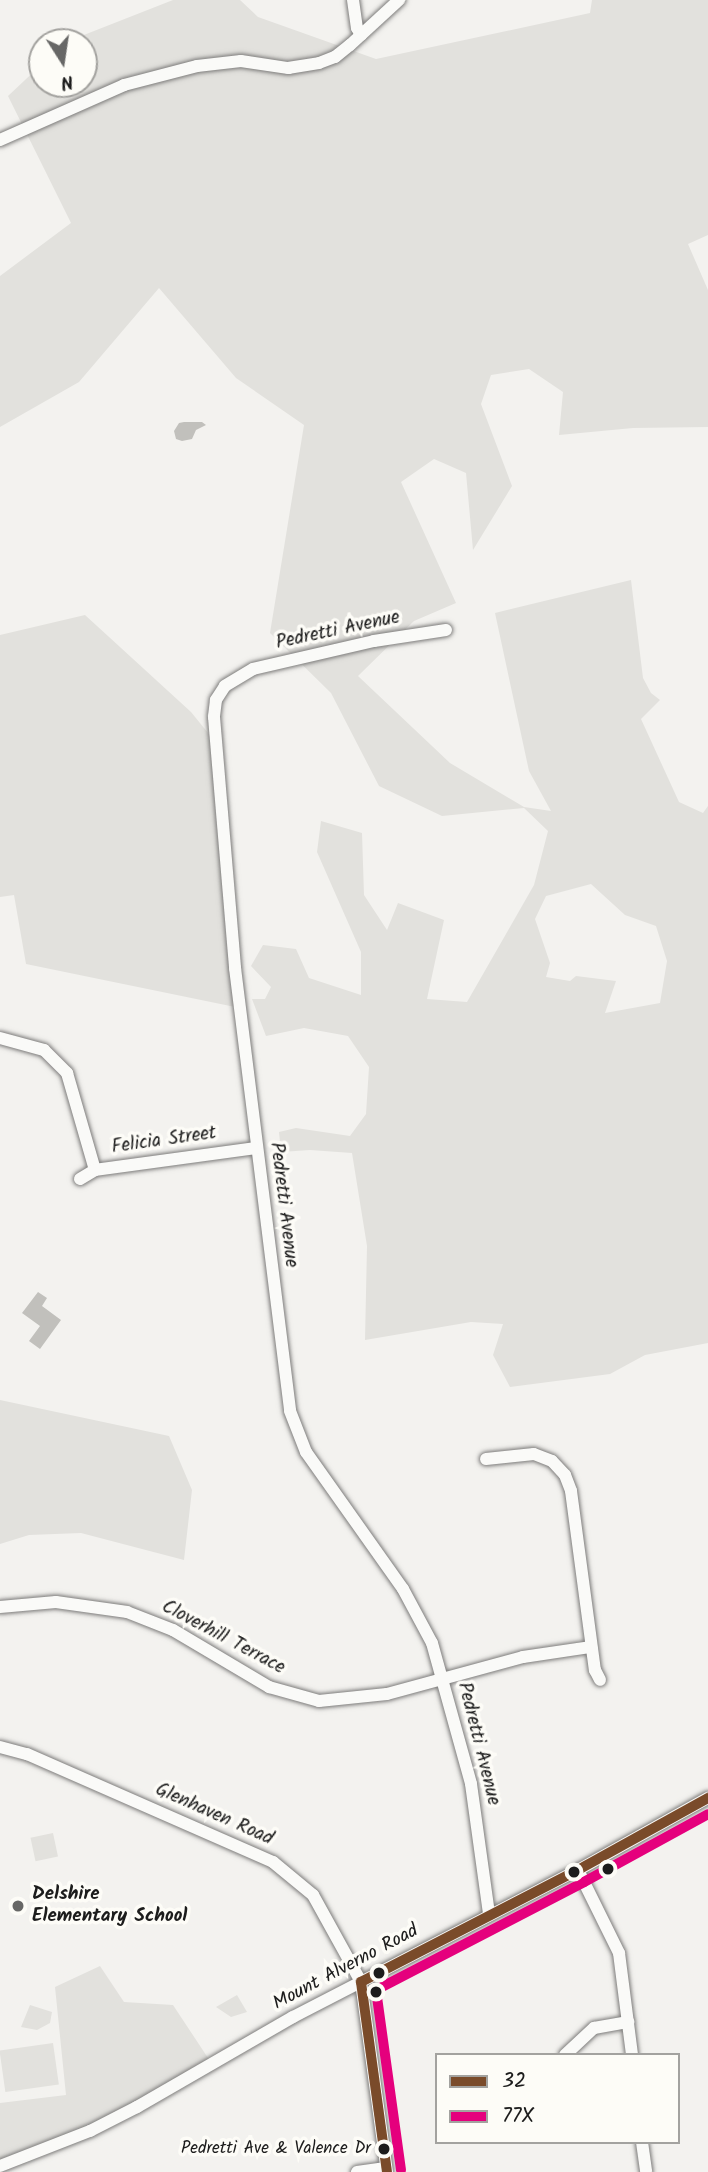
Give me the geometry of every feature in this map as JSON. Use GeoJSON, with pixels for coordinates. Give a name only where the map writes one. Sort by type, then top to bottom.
{"type":"FeatureCollection","features":[{"type":"Feature","properties":{"kind":"street"},"geometry":{"type":"LineString","coordinates":[[353,0],[356,27],[361,35]]}},
{"type":"Feature","properties":{"kind":"street"},"geometry":{"type":"LineString","coordinates":[[0,140],[124,85],[219,62],[241,61],[288,68],[302,67],[335,57],[399,0]]}},
{"type":"Feature","properties":{"kind":"street","name":"Pedretti Avenue"},"geometry":{"type":"LineString","coordinates":[[446,630],[374,641],[253,669],[225,686],[216,700],[214,718],[234,955],[256,1148],[293,1424],[306,1452],[417,1611],[432,1643],[471,1784],[489,1914]]}},
{"type":"Feature","properties":{"kind":"street"},"geometry":{"type":"LineString","coordinates":[[0,1038],[44,1050],[67,1073],[95,1171]]}},
{"type":"Feature","properties":{"kind":"street","name":"Felicia Street"},"geometry":{"type":"LineString","coordinates":[[80,1179],[95,1171],[256,1148]]}},
{"type":"Feature","properties":{"kind":"street"},"geometry":{"type":"LineString","coordinates":[[486,1459],[534,1454],[552,1461],[565,1475],[571,1491],[591,1647],[595,1670],[600,1680]]}},
{"type":"Feature","properties":{"kind":"street","name":"Cloverhill Terrace"},"geometry":{"type":"LineString","coordinates":[[0,1607],[57,1602],[127,1612],[173,1630],[270,1687],[302,1698],[337,1701],[387,1694],[523,1657],[591,1647]]}},
{"type":"Feature","properties":{"kind":"street","name":"Glenhaven Road"},"geometry":{"type":"LineString","coordinates":[[0,1747],[27,1754],[288,1872],[323,1909],[361,1982]]}},
{"type":"Feature","properties":{"kind":"street","name":"Mount Alverno Road"},"geometry":{"type":"LineString","coordinates":[[0,2166],[90,2131],[361,1982],[578,1870],[708,1798]]}},
{"type":"Feature","properties":{"kind":"street"},"geometry":{"type":"LineString","coordinates":[[578,1870],[619,1954],[632,2053]]}},
{"type":"Feature","properties":{"kind":"street"},"geometry":{"type":"LineString","coordinates":[[356,2172],[387,2170],[361,1982]]}},
{"type":"Feature","properties":{"kind":"street"},"geometry":{"type":"LineString","coordinates":[[567,2053],[594,2028],[628,2022]]}},
{"type":"Feature","properties":{"kind":"street"},"geometry":{"type":"LineString","coordinates":[[642,2144],[646,2172]]}},
{"type":"Feature","properties":{"kind":"shaded area"},"geometry":{"type":"Polygon","coordinates":[[[173,0],[240,0],[258,17],[376,59],[590,13],[592,0],[708,0],[708,235],[688,244],[708,290],[708,427],[633,428],[559,435],[563,392],[529,369],[491,375],[481,404],[512,486],[473,550],[466,473],[434,459],[401,482],[456,603],[414,621],[358,676],[450,763],[524,807],[551,811],[529,771],[495,613],[631,580],[643,678],[651,693],[660,700],[641,719],[679,802],[703,813],[708,806],[708,1343],[645,1355],[610,1374],[510,1387],[493,1355],[503,1324],[471,1322],[365,1340],[367,1246],[352,1153],[310,1150],[281,1152],[279,1132],[296,1128],[350,1136],[366,1114],[369,1067],[348,1036],[304,1028],[266,1036],[252,999],[265,999],[271,987],[251,966],[263,945],[296,949],[309,978],[361,995],[361,952],[317,852],[321,821],[362,833],[364,895],[387,930],[398,903],[444,920],[427,999],[467,1002],[534,885],[548,831],[524,808],[442,816],[379,786],[331,693],[270,633],[304,425],[236,378],[159,288],[79,382],[0,427],[0,276],[71,223],[8,96],[28,77],[28,98],[98,98],[98,29],[173,0]],[[591,884],[546,896],[535,919],[550,963],[546,977],[570,981],[576,976],[616,981],[605,1013],[660,1003],[667,961],[656,926],[625,915],[591,884]]]}},
{"type":"Feature","properties":{"kind":"shaded area"},"geometry":{"type":"Polygon","coordinates":[[[202,422],[206,425],[196,430],[192,439],[182,441],[176,439],[174,431],[179,423],[202,422]]]}},
{"type":"Feature","properties":{"kind":"shaded area"},"geometry":{"type":"Polygon","coordinates":[[[85,615],[191,712],[217,744],[240,1008],[26,964],[14,895],[0,897],[0,635],[85,615]]]}},
{"type":"Feature","properties":{"kind":"shaded area"},"geometry":{"type":"Polygon","coordinates":[[[38,1292],[47,1298],[42,1306],[61,1320],[40,1349],[29,1341],[40,1326],[22,1313],[38,1292]]]}},
{"type":"Feature","properties":{"kind":"shaded area"},"geometry":{"type":"Polygon","coordinates":[[[0,1400],[169,1436],[192,1490],[184,1560],[81,1533],[29,1535],[0,1544],[0,1400]]]}},
{"type":"Feature","properties":{"kind":"shaded area"},"geometry":{"type":"Polygon","coordinates":[[[53,1833],[58,1856],[35,1861],[31,1838],[53,1833]]]}},
{"type":"Feature","properties":{"kind":"shaded area"},"geometry":{"type":"Polygon","coordinates":[[[100,1966],[124,2002],[173,2005],[212,2064],[137,2107],[0,2166],[0,2103],[66,2095],[55,1987],[100,1966]]]}},
{"type":"Feature","properties":{"kind":"shaded area"},"geometry":{"type":"Polygon","coordinates":[[[237,1995],[247,2012],[231,2017],[216,2007],[237,1995]]]}},
{"type":"Feature","properties":{"kind":"shaded area"},"geometry":{"type":"Polygon","coordinates":[[[30,2005],[52,2012],[50,2023],[37,2030],[21,2027],[30,2005]]]}},
{"type":"Feature","properties":{"kind":"shaded area"},"geometry":{"type":"Polygon","coordinates":[[[53,2043],[59,2085],[5,2092],[0,2050],[53,2043]]]}},
{"type":"Feature","properties":{"kind":"transit line","name":"32"},"geometry":{"type":"LineString","coordinates":[[387,2172],[361,1982],[578,1870],[708,1798]]}},
{"type":"Feature","properties":{"kind":"transit line","name":"77X"},"geometry":{"type":"LineString","coordinates":[[401,2170],[376,1990],[708,1814]]}},
{"type":"Feature","properties":{"kind":"place","name":"Delshire Elementary School"},"geometry":{"type":"Point","coordinates":[18,1906]}},
{"type":"Feature","properties":{"kind":"place","name":"Pedretti Ave & Valence Dr"},"geometry":{"type":"Point","coordinates":[384,2149]}}]}
